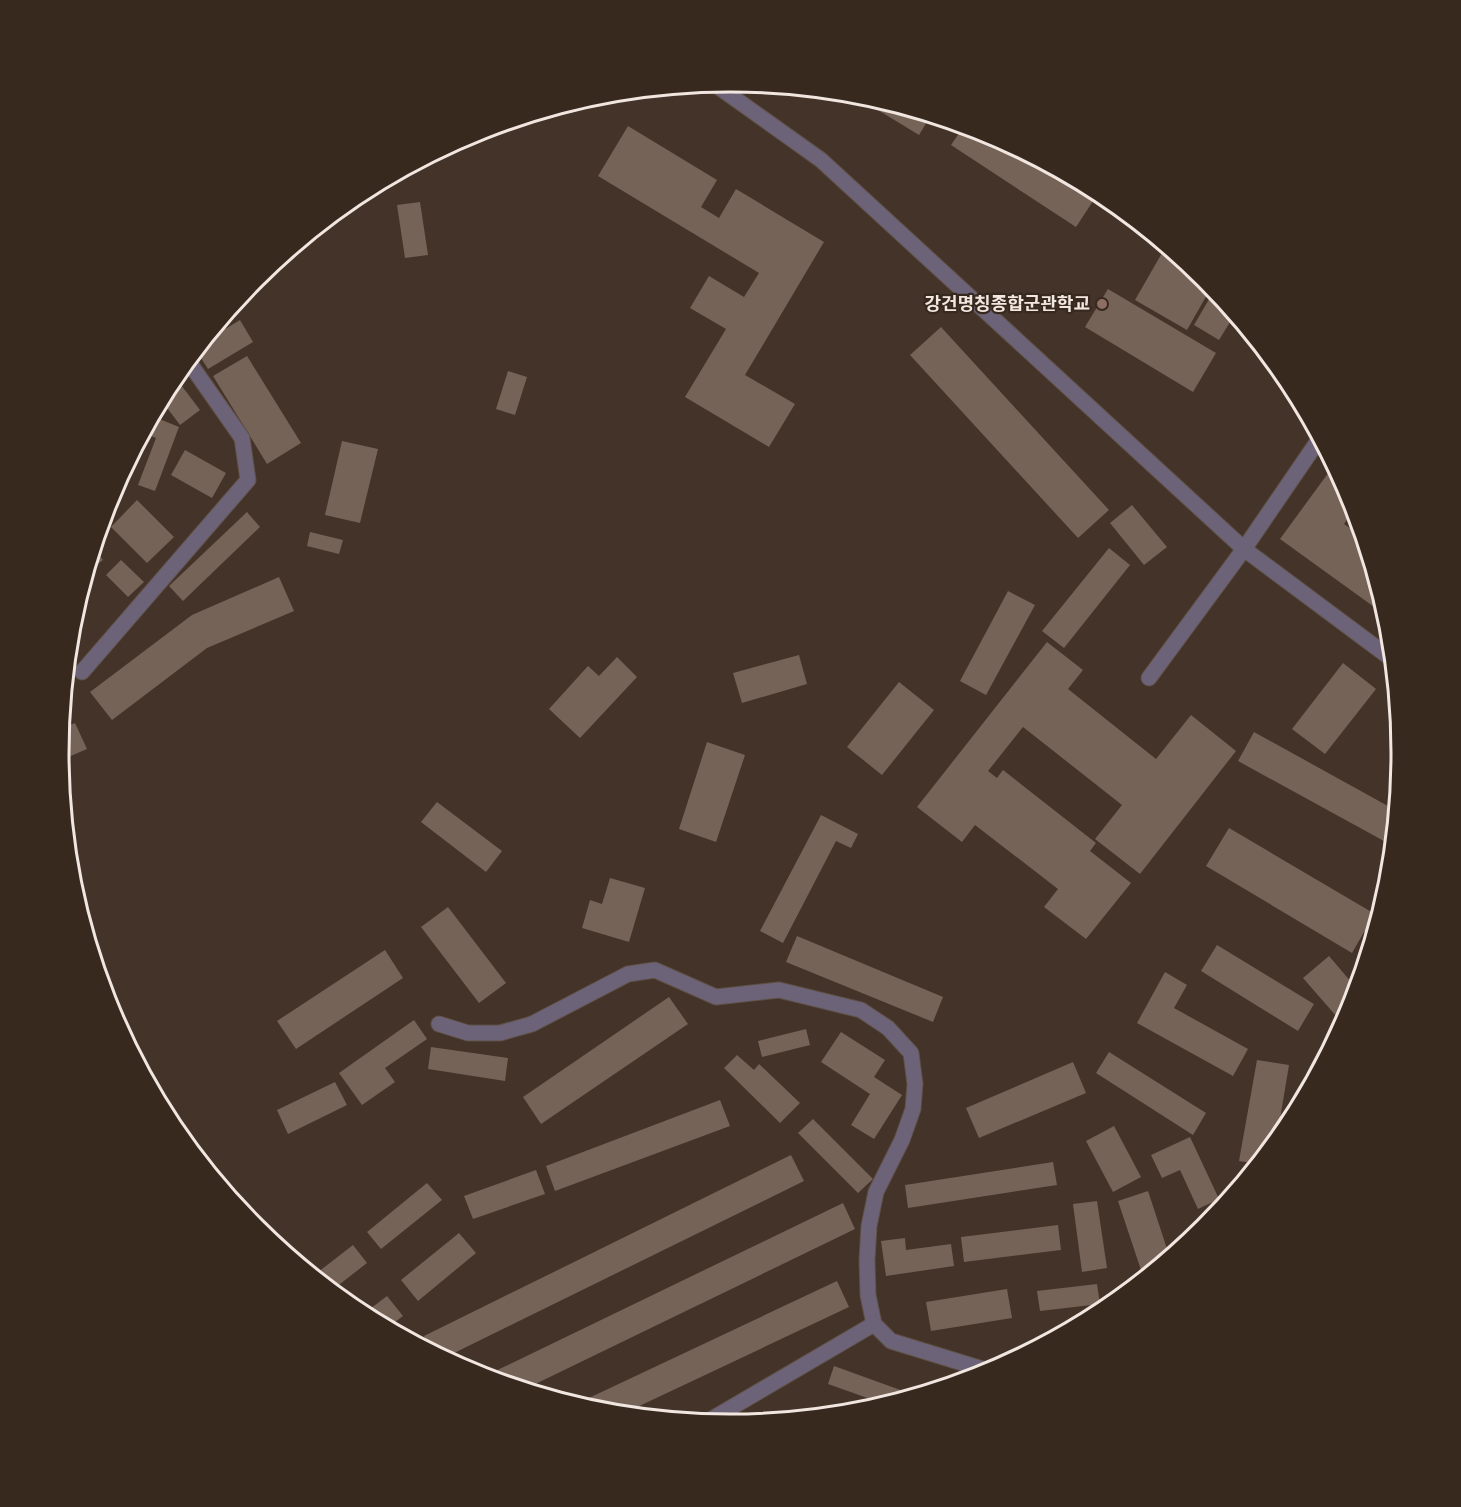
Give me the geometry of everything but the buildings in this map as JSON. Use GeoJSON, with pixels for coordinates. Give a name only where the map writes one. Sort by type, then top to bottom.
{"type":"FeatureCollection","features":[{"type":"Feature","properties":{"kind":"street"},"geometry":{"type":"LineString","coordinates":[[726,92],[821,160],[1244,549],[1384,653]]}},
{"type":"Feature","properties":{"kind":"street"},"geometry":{"type":"LineString","coordinates":[[82,672],[248,480],[242,438],[193,368]]}},
{"type":"Feature","properties":{"kind":"street"},"geometry":{"type":"LineString","coordinates":[[1149,678],[1244,549],[1315,445]]}},
{"type":"Feature","properties":{"kind":"street"},"geometry":{"type":"LineString","coordinates":[[439,1024],[468,1033],[500,1034],[532,1024],[628,974],[655,970],[716,997],[779,990],[861,1010],[888,1028],[912,1053],[915,1084],[913,1108],[902,1140],[876,1192],[869,1226],[868,1295],[874,1324],[891,1341],[977,1367]]}},
{"type":"Feature","properties":{"kind":"street"},"geometry":{"type":"LineString","coordinates":[[719,1415],[874,1324]]}},
{"type":"Feature","properties":{"kind":"place","name":"강건명칭종합군관학교"},"geometry":{"type":"Point","coordinates":[1102,304]}}]}
